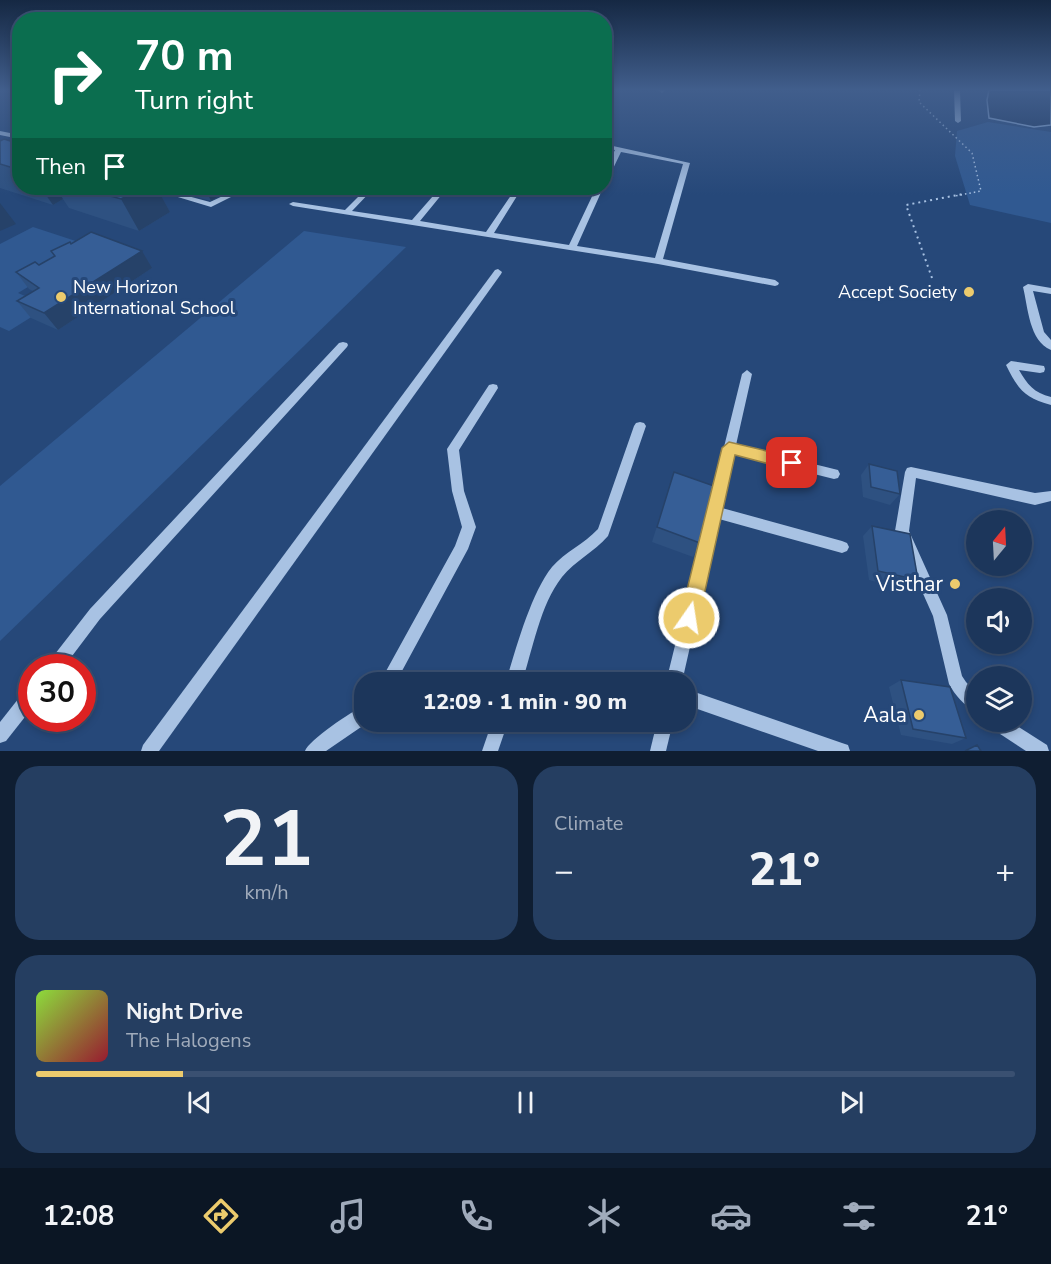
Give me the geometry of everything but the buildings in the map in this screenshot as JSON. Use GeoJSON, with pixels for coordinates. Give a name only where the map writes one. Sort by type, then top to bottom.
{"type":"FeatureCollection","features":[{"type":"Feature","properties":{"kind":"street"},"geometry":{"type":"LineString","coordinates":[[612,148],[687,163],[658,261]]}},
{"type":"Feature","properties":{"kind":"street"},"geometry":{"type":"LineString","coordinates":[[612,163],[619,149]]}},
{"type":"Feature","properties":{"kind":"street"},"geometry":{"type":"LineString","coordinates":[[176,195],[211,205],[231,195]]}},
{"type":"Feature","properties":{"kind":"street"},"geometry":{"type":"LineString","coordinates":[[347,212],[364,195]]}},
{"type":"Feature","properties":{"kind":"street"},"geometry":{"type":"LineString","coordinates":[[414,222],[438,195]]}},
{"type":"Feature","properties":{"kind":"street"},"geometry":{"type":"LineString","coordinates":[[489,234],[514,195]]}},
{"type":"Feature","properties":{"kind":"street"},"geometry":{"type":"LineString","coordinates":[[572,247],[597,195]]}},
{"type":"Feature","properties":{"kind":"street"},"geometry":{"type":"LineString","coordinates":[[293,204],[658,261],[775,283]]}},
{"type":"Feature","properties":{"kind":"street"},"geometry":{"type":"LineString","coordinates":[[149,751],[498,272]]}},
{"type":"Feature","properties":{"kind":"street"},"geometry":{"type":"LineString","coordinates":[[1049,343],[1039,333],[1028,287],[1051,291]]}},
{"type":"Feature","properties":{"kind":"street"},"geometry":{"type":"LineString","coordinates":[[64,654],[111,597],[343,345]]}},
{"type":"Feature","properties":{"kind":"street"},"geometry":{"type":"LineString","coordinates":[[1040,369],[1011,365],[1027,393],[1035,398],[1051,401]]}},
{"type":"Feature","properties":{"kind":"street"},"geometry":{"type":"LineString","coordinates":[[676,672],[747,374]]}},
{"type":"Feature","properties":{"kind":"street"},"geometry":{"type":"LineString","coordinates":[[393,672],[461,549],[469,527],[458,491],[453,449],[494,388]]}},
{"type":"Feature","properties":{"kind":"street"},"geometry":{"type":"LineString","coordinates":[[518,672],[545,594],[558,571],[592,546],[603,532],[640,426]]}},
{"type":"Feature","properties":{"kind":"street"},"geometry":{"type":"LineString","coordinates":[[729,448],[834,474]]}},
{"type":"Feature","properties":{"kind":"street"},"geometry":{"type":"LineString","coordinates":[[966,694],[955,678],[940,615],[902,531],[911,472],[1035,499],[1051,496]]}},
{"type":"Feature","properties":{"kind":"street"},"geometry":{"type":"LineString","coordinates":[[714,512],[842,547]]}},
{"type":"Feature","properties":{"kind":"street"},"geometry":{"type":"LineString","coordinates":[[696,700],[842,751]]}},
{"type":"Feature","properties":{"kind":"street"},"geometry":{"type":"LineString","coordinates":[[0,735],[18,712]]}},
{"type":"Feature","properties":{"kind":"street"},"geometry":{"type":"LineString","coordinates":[[313,751],[326,738],[354,723]]}},
{"type":"Feature","properties":{"kind":"street"},"geometry":{"type":"LineString","coordinates":[[490,751],[497,732]]}},
{"type":"Feature","properties":{"kind":"street"},"geometry":{"type":"LineString","coordinates":[[658,751],[663,732]]}},
{"type":"Feature","properties":{"kind":"street"},"geometry":{"type":"LineString","coordinates":[[1012,732],[1041,751]]}},
{"type":"Feature","properties":{"kind":"path"},"geometry":{"type":"LineString","coordinates":[[932,278],[906,205],[981,191],[972,153],[943,125]]}},
{"type":"Feature","properties":{"kind":"shaded area"},"geometry":{"type":"Polygon","coordinates":[[[978,125],[1007,125],[1051,132],[1051,223],[970,205],[955,156],[957,131],[978,125]]]}},
{"type":"Feature","properties":{"kind":"shaded area"},"geometry":{"type":"Polygon","coordinates":[[[1024,125],[1051,125],[1034,127],[1024,125]]]}},
{"type":"Feature","properties":{"kind":"shaded area"},"geometry":{"type":"Polygon","coordinates":[[[33,227],[94,247],[18,293],[49,306],[9,331],[0,327],[0,244],[33,227]]]}},
{"type":"Feature","properties":{"kind":"shaded area"},"geometry":{"type":"Polygon","coordinates":[[[304,231],[406,247],[0,641],[0,486],[304,231]]]}},
{"type":"Feature","properties":{"kind":"place","name":"Accept Society"},"geometry":{"type":"Point","coordinates":[969,292]}},
{"type":"Feature","properties":{"kind":"place","name":"New Horizon International School"},"geometry":{"type":"Point","coordinates":[61,297]}},
{"type":"Feature","properties":{"kind":"place","name":"Visthar"},"geometry":{"type":"Point","coordinates":[955,584]}},
{"type":"Feature","properties":{"kind":"place","name":"Aala"},"geometry":{"type":"Point","coordinates":[919,715]}},
{"type":"Feature","properties":{"kind":"route"},"geometry":{"type":"LineString","coordinates":[[689,618],[729,448],[792,463]]}}]}
